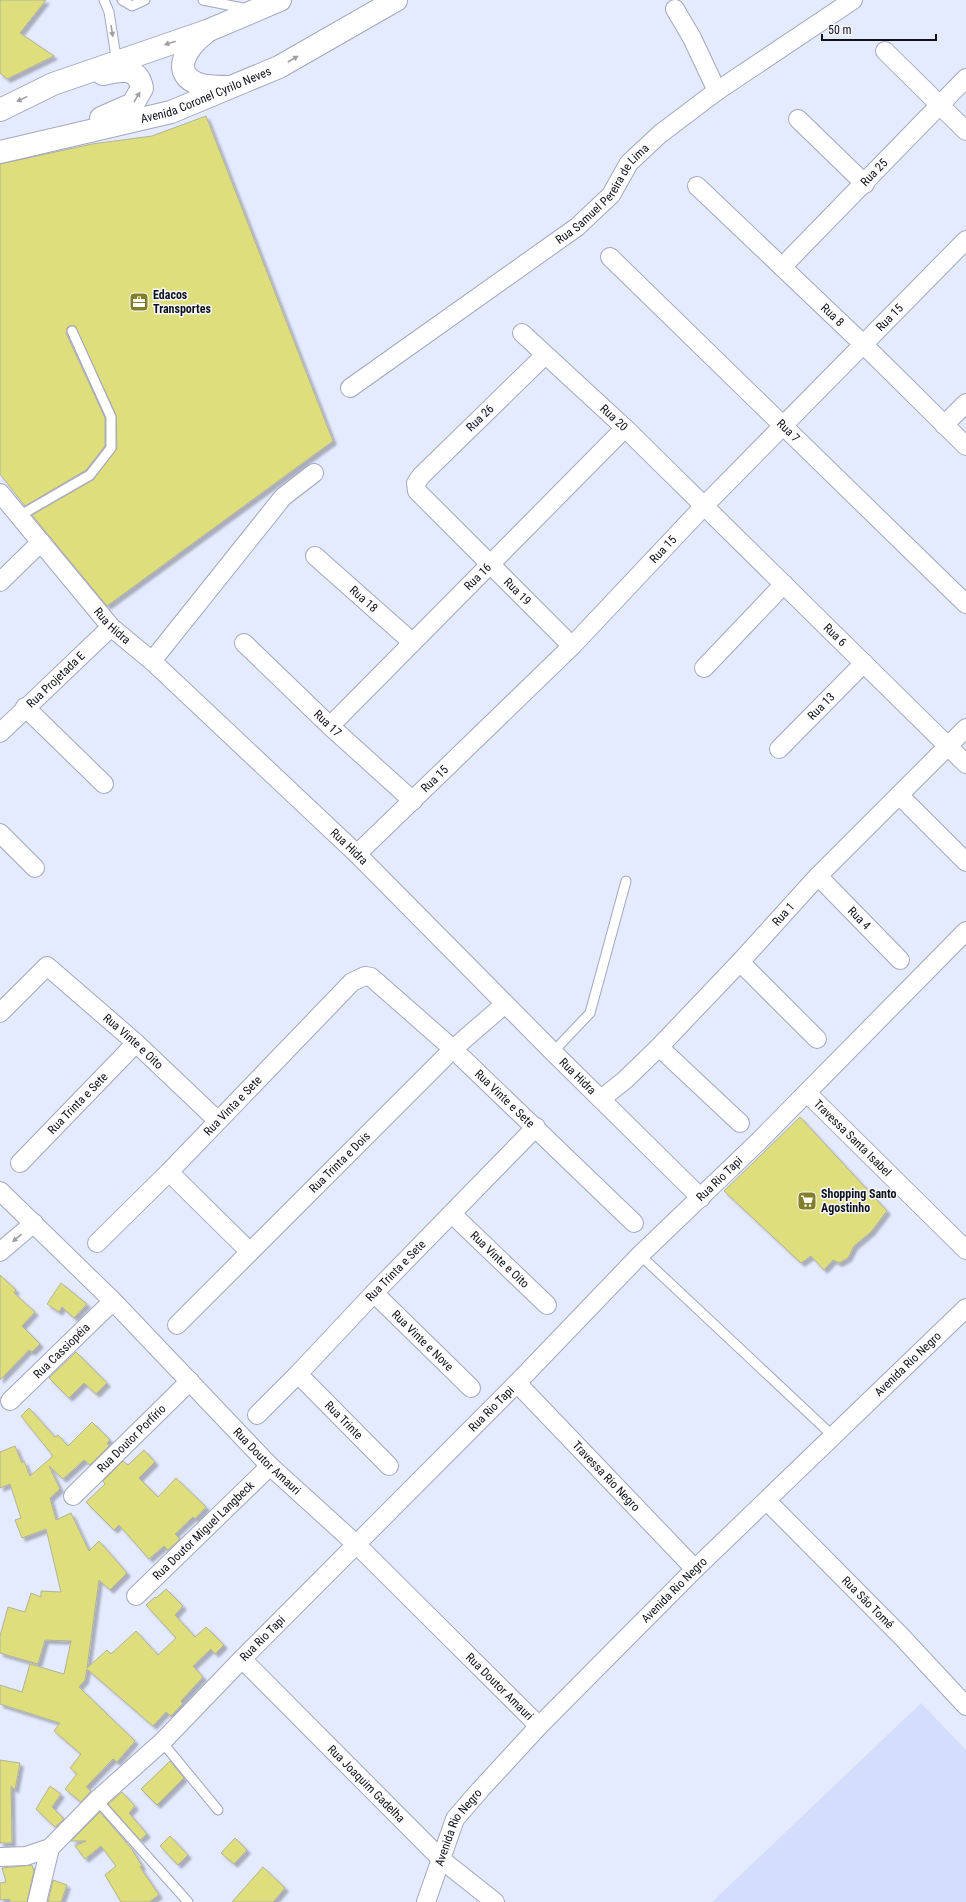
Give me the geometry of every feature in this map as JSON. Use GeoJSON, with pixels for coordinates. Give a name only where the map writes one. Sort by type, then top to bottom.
{"type":"FeatureCollection","features":[{"type":"Feature","properties":{"kind":"highway"},"geometry":{"type":"LineString","coordinates":[[0,110],[53,84],[207,31],[280,0]]}},
{"type":"Feature","properties":{"kind":"highway","name":"Avenida Coronel Cyrilo Neves"},"geometry":{"type":"LineString","coordinates":[[0,152],[171,112],[232,88],[279,67],[396,0]]}},
{"type":"Feature","properties":{"kind":"highway"},"geometry":{"type":"LineString","coordinates":[[207,31],[195,41],[185,55],[183,68],[186,75],[201,85],[232,88]]}},
{"type":"Feature","properties":{"kind":"highway"},"geometry":{"type":"LineString","coordinates":[[53,84],[86,79],[116,71],[127,70],[141,81],[142,88],[133,104],[54,139]]}},
{"type":"Feature","properties":{"kind":"street","name":"Rua Samuel Pereira de Lima"},"geometry":{"type":"LineString","coordinates":[[350,388],[577,227],[611,195],[629,163],[660,134],[717,91],[850,1]]}},
{"type":"Feature","properties":{"kind":"street"},"geometry":{"type":"LineString","coordinates":[[675,9],[692,38],[717,91]]}},
{"type":"Feature","properties":{"kind":"street"},"geometry":{"type":"LineString","coordinates":[[885,51],[966,131]]}},
{"type":"Feature","properties":{"kind":"street","name":"Rua 25"},"geometry":{"type":"LineString","coordinates":[[782,267],[865,184],[966,78]]}},
{"type":"Feature","properties":{"kind":"street"},"geometry":{"type":"LineString","coordinates":[[798,119],[865,184]]}},
{"type":"Feature","properties":{"kind":"street","name":"Rua 8"},"geometry":{"type":"LineString","coordinates":[[697,186],[863,344],[966,446]]}},
{"type":"Feature","properties":{"kind":"street","name":"Rua 15"},"geometry":{"type":"LineString","coordinates":[[357,854],[572,646],[782,425],[966,240]]}},
{"type":"Feature","properties":{"kind":"street","name":"Rua 7"},"geometry":{"type":"LineString","coordinates":[[610,257],[966,604]]}},
{"type":"Feature","properties":{"kind":"street","name":"Rua 20"},"geometry":{"type":"LineString","coordinates":[[522,333],[625,428],[704,506]]}},
{"type":"Feature","properties":{"kind":"street","name":"Rua 26"},"geometry":{"type":"LineString","coordinates":[[416,483],[421,476],[545,355]]}},
{"type":"Feature","properties":{"kind":"street"},"geometry":{"type":"LineString","coordinates":[[944,425],[966,403]]}},
{"type":"Feature","properties":{"kind":"street","name":"Rua 16"},"geometry":{"type":"LineString","coordinates":[[330,726],[412,642],[491,566],[625,428]]}},
{"type":"Feature","properties":{"kind":"street"},"geometry":{"type":"LineString","coordinates":[[152,661],[283,497],[314,472]]}},
{"type":"Feature","properties":{"kind":"street","name":"Rua 19"},"geometry":{"type":"LineString","coordinates":[[416,483],[417,491],[572,646]]}},
{"type":"Feature","properties":{"kind":"street","name":"Rua Hidra"},"geometry":{"type":"LineString","coordinates":[[0,495],[111,627],[152,661],[357,854],[553,1052],[701,1198]]}},
{"type":"Feature","properties":{"kind":"street","name":"Rua 6"},"geometry":{"type":"LineString","coordinates":[[704,506],[966,764]]}},
{"type":"Feature","properties":{"kind":"street"},"geometry":{"type":"LineString","coordinates":[[0,582],[40,542]]}},
{"type":"Feature","properties":{"kind":"street","name":"Rua 18"},"geometry":{"type":"LineString","coordinates":[[315,556],[412,642]]}},
{"type":"Feature","properties":{"kind":"street"},"geometry":{"type":"LineString","coordinates":[[704,668],[784,584]]}},
{"type":"Feature","properties":{"kind":"street","name":"Rua Projetada E"},"geometry":{"type":"LineString","coordinates":[[0,732],[111,627]]}},
{"type":"Feature","properties":{"kind":"street","name":"Rua 17"},"geometry":{"type":"LineString","coordinates":[[244,643],[330,726],[413,801]]}},
{"type":"Feature","properties":{"kind":"street","name":"Rua 13"},"geometry":{"type":"LineString","coordinates":[[779,749],[864,663]]}},
{"type":"Feature","properties":{"kind":"street"},"geometry":{"type":"LineString","coordinates":[[25,707],[104,784]]}},
{"type":"Feature","properties":{"kind":"street","name":"Rua 1"},"geometry":{"type":"LineString","coordinates":[[601,1099],[625,1080],[659,1047],[740,962],[818,876],[966,728]]}},
{"type":"Feature","properties":{"kind":"street"},"geometry":{"type":"LineString","coordinates":[[899,795],[966,862]]}},
{"type":"Feature","properties":{"kind":"street"},"geometry":{"type":"LineString","coordinates":[[0,834],[35,868]]}},
{"type":"Feature","properties":{"kind":"street","name":"Rua 4"},"geometry":{"type":"LineString","coordinates":[[818,876],[900,960]]}},
{"type":"Feature","properties":{"kind":"street","name":"Rua Rio Tapi"},"geometry":{"type":"LineString","coordinates":[[0,1857],[26,1856],[50,1848],[97,1800],[162,1742],[242,1659],[357,1545],[517,1382],[640,1254],[701,1198],[807,1093],[966,931]]}},
{"type":"Feature","properties":{"kind":"street"},"geometry":{"type":"LineString","coordinates":[[740,962],[817,1039]]}},
{"type":"Feature","properties":{"kind":"street","name":"Rua Vinte e Oito"},"geometry":{"type":"LineString","coordinates":[[0,1013],[47,966],[136,1043],[217,1120]]}},
{"type":"Feature","properties":{"kind":"street","name":"Rua Vinta e Sete"},"geometry":{"type":"LineString","coordinates":[[97,1243],[169,1172],[217,1120],[352,982],[365,976],[371,977]]}},
{"type":"Feature","properties":{"kind":"street","name":"Rua Vinte e Sete"},"geometry":{"type":"LineString","coordinates":[[371,977],[453,1049],[536,1127],[634,1223]]}},
{"type":"Feature","properties":{"kind":"street","name":"Rua Trinta e Dois"},"geometry":{"type":"LineString","coordinates":[[177,1325],[453,1049],[506,1004]]}},
{"type":"Feature","properties":{"kind":"street","name":"Rua Trinta e Sete"},"geometry":{"type":"LineString","coordinates":[[20,1163],[136,1043]]}},
{"type":"Feature","properties":{"kind":"street"},"geometry":{"type":"LineString","coordinates":[[659,1047],[740,1123]]}},
{"type":"Feature","properties":{"kind":"street","name":"Travessa Santa Isabel"},"geometry":{"type":"LineString","coordinates":[[807,1093],[966,1250]]}},
{"type":"Feature","properties":{"kind":"street","name":"Rua Trinta e Sete"},"geometry":{"type":"LineString","coordinates":[[257,1415],[298,1374],[374,1292],[536,1127]]}},
{"type":"Feature","properties":{"kind":"street"},"geometry":{"type":"LineString","coordinates":[[169,1172],[250,1252]]}},
{"type":"Feature","properties":{"kind":"street","name":"Rua Doutor Amauri"},"geometry":{"type":"LineString","coordinates":[[0,1191],[114,1301],[270,1466],[357,1545],[540,1726]]}},
{"type":"Feature","properties":{"kind":"street","name":"Rua Vinte e Oito"},"geometry":{"type":"LineString","coordinates":[[452,1214],[547,1305]]}},
{"type":"Feature","properties":{"kind":"street"},"geometry":{"type":"LineString","coordinates":[[0,1252],[34,1223]]}},
{"type":"Feature","properties":{"kind":"street","name":"Rua Vinte e Nove"},"geometry":{"type":"LineString","coordinates":[[374,1292],[471,1388]]}},
{"type":"Feature","properties":{"kind":"street","name":"Rua Cassiopéia"},"geometry":{"type":"LineString","coordinates":[[10,1401],[114,1301]]}},
{"type":"Feature","properties":{"kind":"street","name":"Avenida Rio Negro"},"geometry":{"type":"LineString","coordinates":[[426,1902],[442,1860],[455,1819],[540,1726],[695,1569],[966,1308]]}},
{"type":"Feature","properties":{"kind":"street","name":"Rua Trinte"},"geometry":{"type":"LineString","coordinates":[[298,1374],[389,1466]]}},
{"type":"Feature","properties":{"kind":"street","name":"Rua Doutor Porfírio"},"geometry":{"type":"LineString","coordinates":[[73,1496],[190,1381]]}},
{"type":"Feature","properties":{"kind":"street","name":"Travessa Rio Negro"},"geometry":{"type":"LineString","coordinates":[[517,1382],[695,1569]]}},
{"type":"Feature","properties":{"kind":"street","name":"Rua Doutor Miguel Langbeck"},"geometry":{"type":"LineString","coordinates":[[136,1596],[270,1466]]}},
{"type":"Feature","properties":{"kind":"street","name":"Rua São Tomé"},"geometry":{"type":"LineString","coordinates":[[767,1501],[901,1636],[966,1706]]}},
{"type":"Feature","properties":{"kind":"street","name":"Rua Joaquim Gadelha"},"geometry":{"type":"LineString","coordinates":[[242,1659],[442,1860],[495,1902]]}},
{"type":"Feature","properties":{"kind":"street"},"geometry":{"type":"LineString","coordinates":[[37,1902],[50,1848]]}},
{"type":"Feature","properties":{"kind":"lane"},"geometry":{"type":"LineString","coordinates":[[104,0],[109,12],[117,63]]}},
{"type":"Feature","properties":{"kind":"lane"},"geometry":{"type":"LineString","coordinates":[[122,0],[132,6],[145,0]]}},
{"type":"Feature","properties":{"kind":"lane"},"geometry":{"type":"LineString","coordinates":[[203,0],[256,11]]}},
{"type":"Feature","properties":{"kind":"lane"},"geometry":{"type":"LineString","coordinates":[[19,516],[90,475],[111,448],[111,417],[72,331]]}},
{"type":"Feature","properties":{"kind":"lane"},"geometry":{"type":"LineString","coordinates":[[553,1052],[590,1012],[626,881]]}},
{"type":"Feature","properties":{"kind":"lane"},"geometry":{"type":"LineString","coordinates":[[640,1254],[833,1436]]}},
{"type":"Feature","properties":{"kind":"lane"},"geometry":{"type":"LineString","coordinates":[[162,1742],[218,1810]]}},
{"type":"Feature","properties":{"kind":"lane"},"geometry":{"type":"LineString","coordinates":[[97,1800],[188,1902]]}},
{"type":"Feature","properties":{"kind":"shaded area"},"geometry":{"type":"Polygon","coordinates":[[[921,1703],[966,1750],[966,1902],[712,1902],[921,1703]]]}},
{"type":"Feature","properties":{"kind":"building"},"geometry":{"type":"Polygon","coordinates":[[[0,0],[46,0],[20,33],[54,56],[7,79],[0,73],[0,0]]]}},
{"type":"Feature","properties":{"kind":"building","name":"Edacos Transportes"},"geometry":{"type":"Polygon","coordinates":[[[206,116],[333,441],[107,606],[32,515],[93,480],[117,448],[116,415],[75,326],[69,326],[66,333],[105,418],[105,446],[86,470],[25,506],[0,474],[0,164],[92,144],[152,136],[206,116]]]}},
{"type":"Feature","properties":{"kind":"building","name":"Shopping Santo Agostinho"},"geometry":{"type":"Polygon","coordinates":[[[800,1117],[887,1211],[871,1232],[854,1246],[848,1258],[839,1263],[833,1260],[824,1270],[811,1256],[801,1263],[724,1191],[800,1117]]]}},
{"type":"Feature","properties":{"kind":"building"},"geometry":{"type":"Polygon","coordinates":[[[0,1275],[16,1290],[14,1293],[35,1312],[22,1326],[40,1344],[32,1352],[29,1350],[0,1380],[0,1275]]]}},
{"type":"Feature","properties":{"kind":"building"},"geometry":{"type":"Polygon","coordinates":[[[61,1283],[87,1304],[74,1318],[62,1307],[59,1312],[47,1304],[61,1283]]]}},
{"type":"Feature","properties":{"kind":"building"},"geometry":{"type":"Polygon","coordinates":[[[76,1352],[107,1383],[96,1394],[84,1383],[69,1398],[49,1378],[76,1352]]]}},
{"type":"Feature","properties":{"kind":"building"},"geometry":{"type":"Polygon","coordinates":[[[29,1408],[55,1437],[58,1435],[68,1446],[92,1422],[110,1440],[107,1443],[109,1446],[90,1465],[84,1460],[63,1479],[49,1466],[60,1489],[50,1498],[56,1520],[71,1513],[89,1551],[99,1541],[127,1573],[110,1590],[99,1580],[87,1668],[107,1650],[111,1654],[136,1631],[158,1655],[176,1638],[146,1605],[166,1589],[183,1606],[175,1615],[195,1637],[206,1627],[224,1645],[215,1654],[211,1649],[193,1666],[203,1677],[181,1701],[183,1703],[171,1716],[166,1712],[153,1726],[87,1669],[85,1680],[79,1687],[135,1741],[117,1762],[113,1759],[86,1787],[91,1791],[81,1802],[65,1789],[77,1774],[70,1768],[81,1754],[54,1731],[60,1723],[0,1704],[0,1685],[22,1692],[30,1664],[64,1674],[71,1641],[45,1640],[38,1664],[0,1653],[0,1636],[8,1607],[25,1612],[31,1593],[41,1597],[41,1591],[61,1592],[46,1529],[22,1538],[15,1520],[21,1518],[10,1484],[0,1488],[0,1452],[15,1446],[22,1463],[24,1461],[30,1476],[53,1456],[21,1416],[29,1408]]]}},
{"type":"Feature","properties":{"kind":"building"},"geometry":{"type":"Polygon","coordinates":[[[144,1450],[155,1462],[139,1478],[158,1497],[176,1478],[206,1507],[195,1519],[193,1517],[175,1534],[180,1539],[168,1550],[164,1546],[149,1559],[119,1525],[114,1530],[86,1502],[105,1484],[103,1481],[123,1461],[128,1465],[144,1450]]]}},
{"type":"Feature","properties":{"kind":"building"},"geometry":{"type":"Polygon","coordinates":[[[0,1760],[20,1763],[15,1790],[11,1786],[12,1843],[0,1843],[0,1760]]]}},
{"type":"Feature","properties":{"kind":"building"},"geometry":{"type":"Polygon","coordinates":[[[170,1761],[184,1778],[157,1805],[141,1789],[170,1761]]]}},
{"type":"Feature","properties":{"kind":"building"},"geometry":{"type":"Polygon","coordinates":[[[50,1786],[61,1794],[52,1807],[64,1819],[55,1827],[36,1809],[50,1786]]]}},
{"type":"Feature","properties":{"kind":"building"},"geometry":{"type":"Polygon","coordinates":[[[122,1792],[135,1806],[129,1813],[147,1834],[140,1840],[108,1804],[122,1792]]]}},
{"type":"Feature","properties":{"kind":"building"},"geometry":{"type":"Polygon","coordinates":[[[100,1812],[131,1848],[142,1866],[140,1867],[159,1895],[149,1902],[121,1902],[105,1875],[116,1866],[101,1846],[85,1859],[75,1846],[86,1841],[71,1841],[100,1812]]]}},
{"type":"Feature","properties":{"kind":"building"},"geometry":{"type":"Polygon","coordinates":[[[170,1836],[188,1855],[178,1865],[160,1846],[170,1836]]]}},
{"type":"Feature","properties":{"kind":"building"},"geometry":{"type":"Polygon","coordinates":[[[235,1838],[247,1850],[234,1864],[221,1853],[235,1838]]]}},
{"type":"Feature","properties":{"kind":"building"},"geometry":{"type":"Polygon","coordinates":[[[32,1865],[34,1871],[27,1902],[10,1902],[10,1899],[0,1900],[0,1883],[6,1882],[2,1868],[32,1865]]]}},
{"type":"Feature","properties":{"kind":"building"},"geometry":{"type":"Polygon","coordinates":[[[263,1867],[285,1888],[273,1902],[232,1902],[263,1867]]]}},
{"type":"Feature","properties":{"kind":"building"},"geometry":{"type":"Polygon","coordinates":[[[53,1880],[67,1885],[61,1902],[48,1902],[53,1880]]]}},
{"type":"Feature","properties":{"kind":"place","name":"Edacos Transportes"},"geometry":{"type":"Point","coordinates":[139,302]}},
{"type":"Feature","properties":{"kind":"place","name":"Shopping Santo Agostinho"},"geometry":{"type":"Point","coordinates":[807,1201]}}]}
